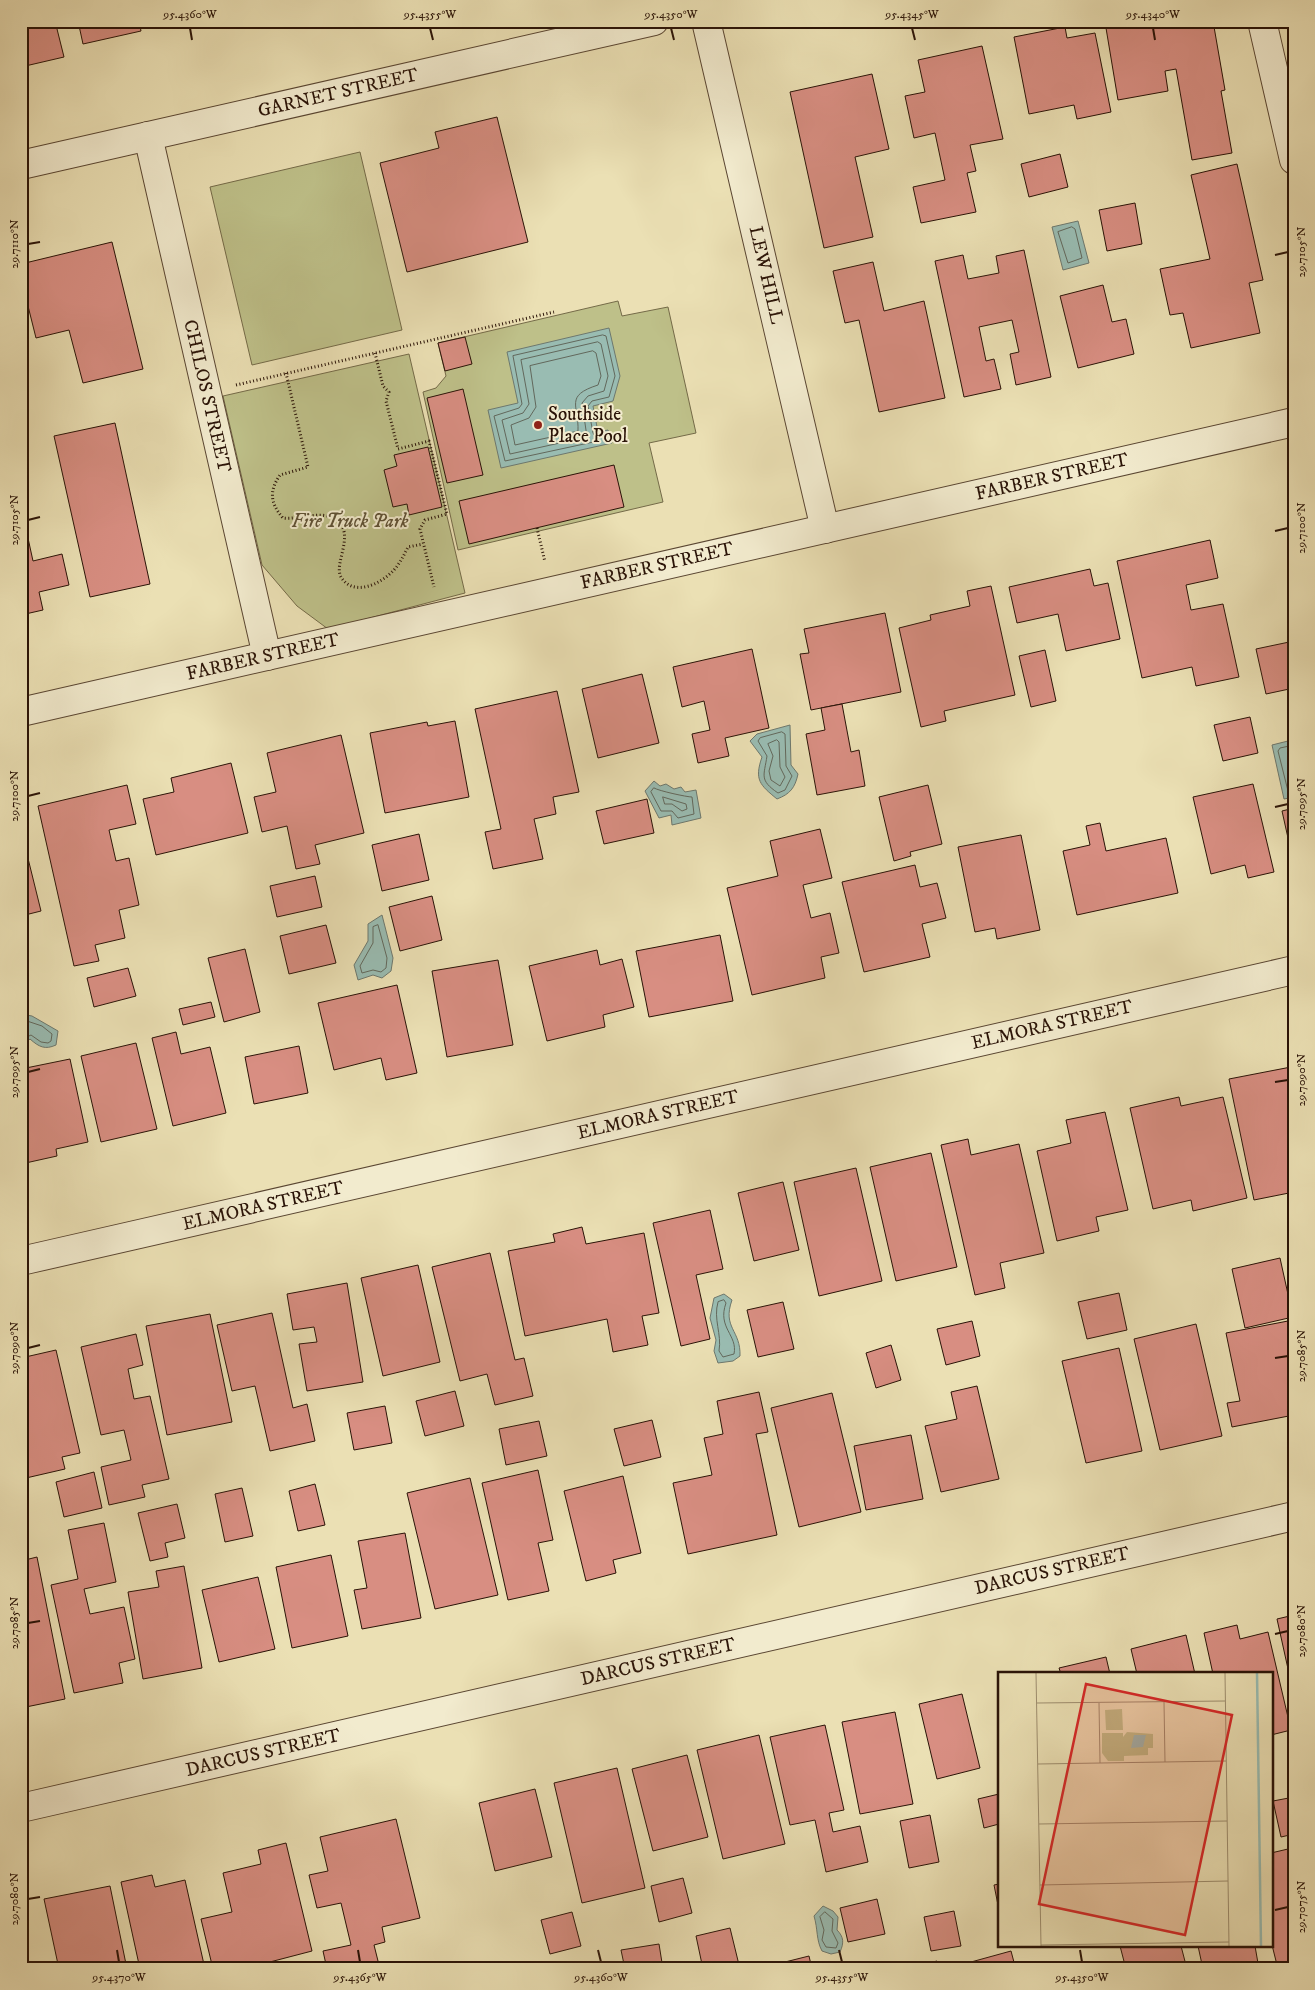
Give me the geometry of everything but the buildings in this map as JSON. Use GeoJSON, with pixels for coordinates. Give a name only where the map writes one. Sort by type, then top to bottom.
{"type":"FeatureCollection","features":[{"type":"Feature","properties":{"kind":"street","name":"GARNET STREET"},"geometry":{"type":"LineString","coordinates":[[21,164],[654,21]]}},
{"type":"Feature","properties":{"kind":"street","name":"LEW HILL"},"geometry":{"type":"LineString","coordinates":[[706,21],[825,529]]}},
{"type":"Feature","properties":{"kind":"street"},"geometry":{"type":"LineString","coordinates":[[1262,21],[1294,160]]}},
{"type":"Feature","properties":{"kind":"street","name":"CHILOS STREET"},"geometry":{"type":"LineString","coordinates":[[148,136],[267,656]]}},
{"type":"Feature","properties":{"kind":"street","name":"FARBER STREET"},"geometry":{"type":"LineString","coordinates":[[21,712],[1294,422]]}},
{"type":"Feature","properties":{"kind":"street","name":"ELMORA STREET"},"geometry":{"type":"LineString","coordinates":[[21,1261],[1294,970]]}},
{"type":"Feature","properties":{"kind":"street","name":"DARCUS STREET"},"geometry":{"type":"LineString","coordinates":[[21,1808],[1294,1516]]}},
{"type":"Feature","properties":{"kind":"path"},"geometry":{"type":"LineString","coordinates":[[206,392],[554,312]]}},
{"type":"Feature","properties":{"kind":"path"},"geometry":{"type":"LineString","coordinates":[[375,353],[383,386],[389,392],[386,401],[398,449],[429,441],[447,514],[425,520],[420,529],[442,616]]}},
{"type":"Feature","properties":{"kind":"path"},"geometry":{"type":"LineString","coordinates":[[286,373],[308,467],[280,475],[271,493],[273,504],[277,511],[283,518],[295,520],[322,515],[336,520],[342,528],[345,540],[340,572],[342,578],[351,586],[371,586],[380,582],[393,571],[408,547],[423,544]]}},
{"type":"Feature","properties":{"kind":"green space"},"geometry":{"type":"Polygon","coordinates":[[[360,152],[402,330],[252,365],[210,187],[360,152]]]}},
{"type":"Feature","properties":{"kind":"green space","name":"Southside Place Pool"},"geometry":{"type":"Polygon","coordinates":[[[618,301],[622,316],[668,307],[696,433],[649,443],[663,502],[458,550],[423,392],[436,388],[446,376],[438,343],[618,301]]]}},
{"type":"Feature","properties":{"kind":"green space","name":"Fire Truck Park"},"geometry":{"type":"Polygon","coordinates":[[[409,354],[465,593],[328,629],[297,606],[262,565],[223,396],[409,354]]]}},
{"type":"Feature","properties":{"kind":"water"},"geometry":{"type":"Polygon","coordinates":[[[1078,221],[1089,263],[1063,270],[1052,227],[1078,221]]]}},
{"type":"Feature","properties":{"kind":"water"},"geometry":{"type":"Polygon","coordinates":[[[609,328],[620,376],[613,401],[593,406],[598,432],[608,430],[612,443],[501,468],[488,410],[518,403],[507,352],[609,328]]]}},
{"type":"Feature","properties":{"kind":"water"},"geometry":{"type":"Polygon","coordinates":[[[790,725],[791,765],[798,774],[791,790],[777,799],[766,790],[760,781],[759,771],[762,757],[750,741],[757,734],[790,725]]]}},
{"type":"Feature","properties":{"kind":"water"},"geometry":{"type":"Polygon","coordinates":[[[1292,740],[1294,797],[1284,799],[1272,745],[1292,740]]]}},
{"type":"Feature","properties":{"kind":"water"},"geometry":{"type":"Polygon","coordinates":[[[654,781],[660,786],[666,784],[674,789],[681,787],[685,792],[696,790],[701,818],[672,825],[671,815],[659,818],[645,791],[654,781]]]}},
{"type":"Feature","properties":{"kind":"water"},"geometry":{"type":"Polygon","coordinates":[[[382,915],[393,958],[391,971],[382,978],[373,975],[358,980],[354,965],[368,941],[368,924],[382,915]]]}},
{"type":"Feature","properties":{"kind":"water"},"geometry":{"type":"Polygon","coordinates":[[[21,1014],[32,1016],[58,1031],[56,1045],[42,1047],[30,1039],[21,1047],[21,1014]]]}},
{"type":"Feature","properties":{"kind":"water"},"geometry":{"type":"Polygon","coordinates":[[[724,1294],[732,1300],[729,1317],[740,1347],[740,1356],[733,1361],[718,1363],[714,1351],[716,1340],[710,1318],[714,1298],[724,1294]]]}},
{"type":"Feature","properties":{"kind":"water"},"geometry":{"type":"Polygon","coordinates":[[[823,1906],[833,1911],[838,1917],[837,1930],[843,1940],[840,1952],[831,1954],[822,1951],[820,1947],[814,1916],[823,1906]]]}},
{"type":"Feature","properties":{"kind":"place","name":"Southside Place Pool"},"geometry":{"type":"Point","coordinates":[538,425]}}]}
